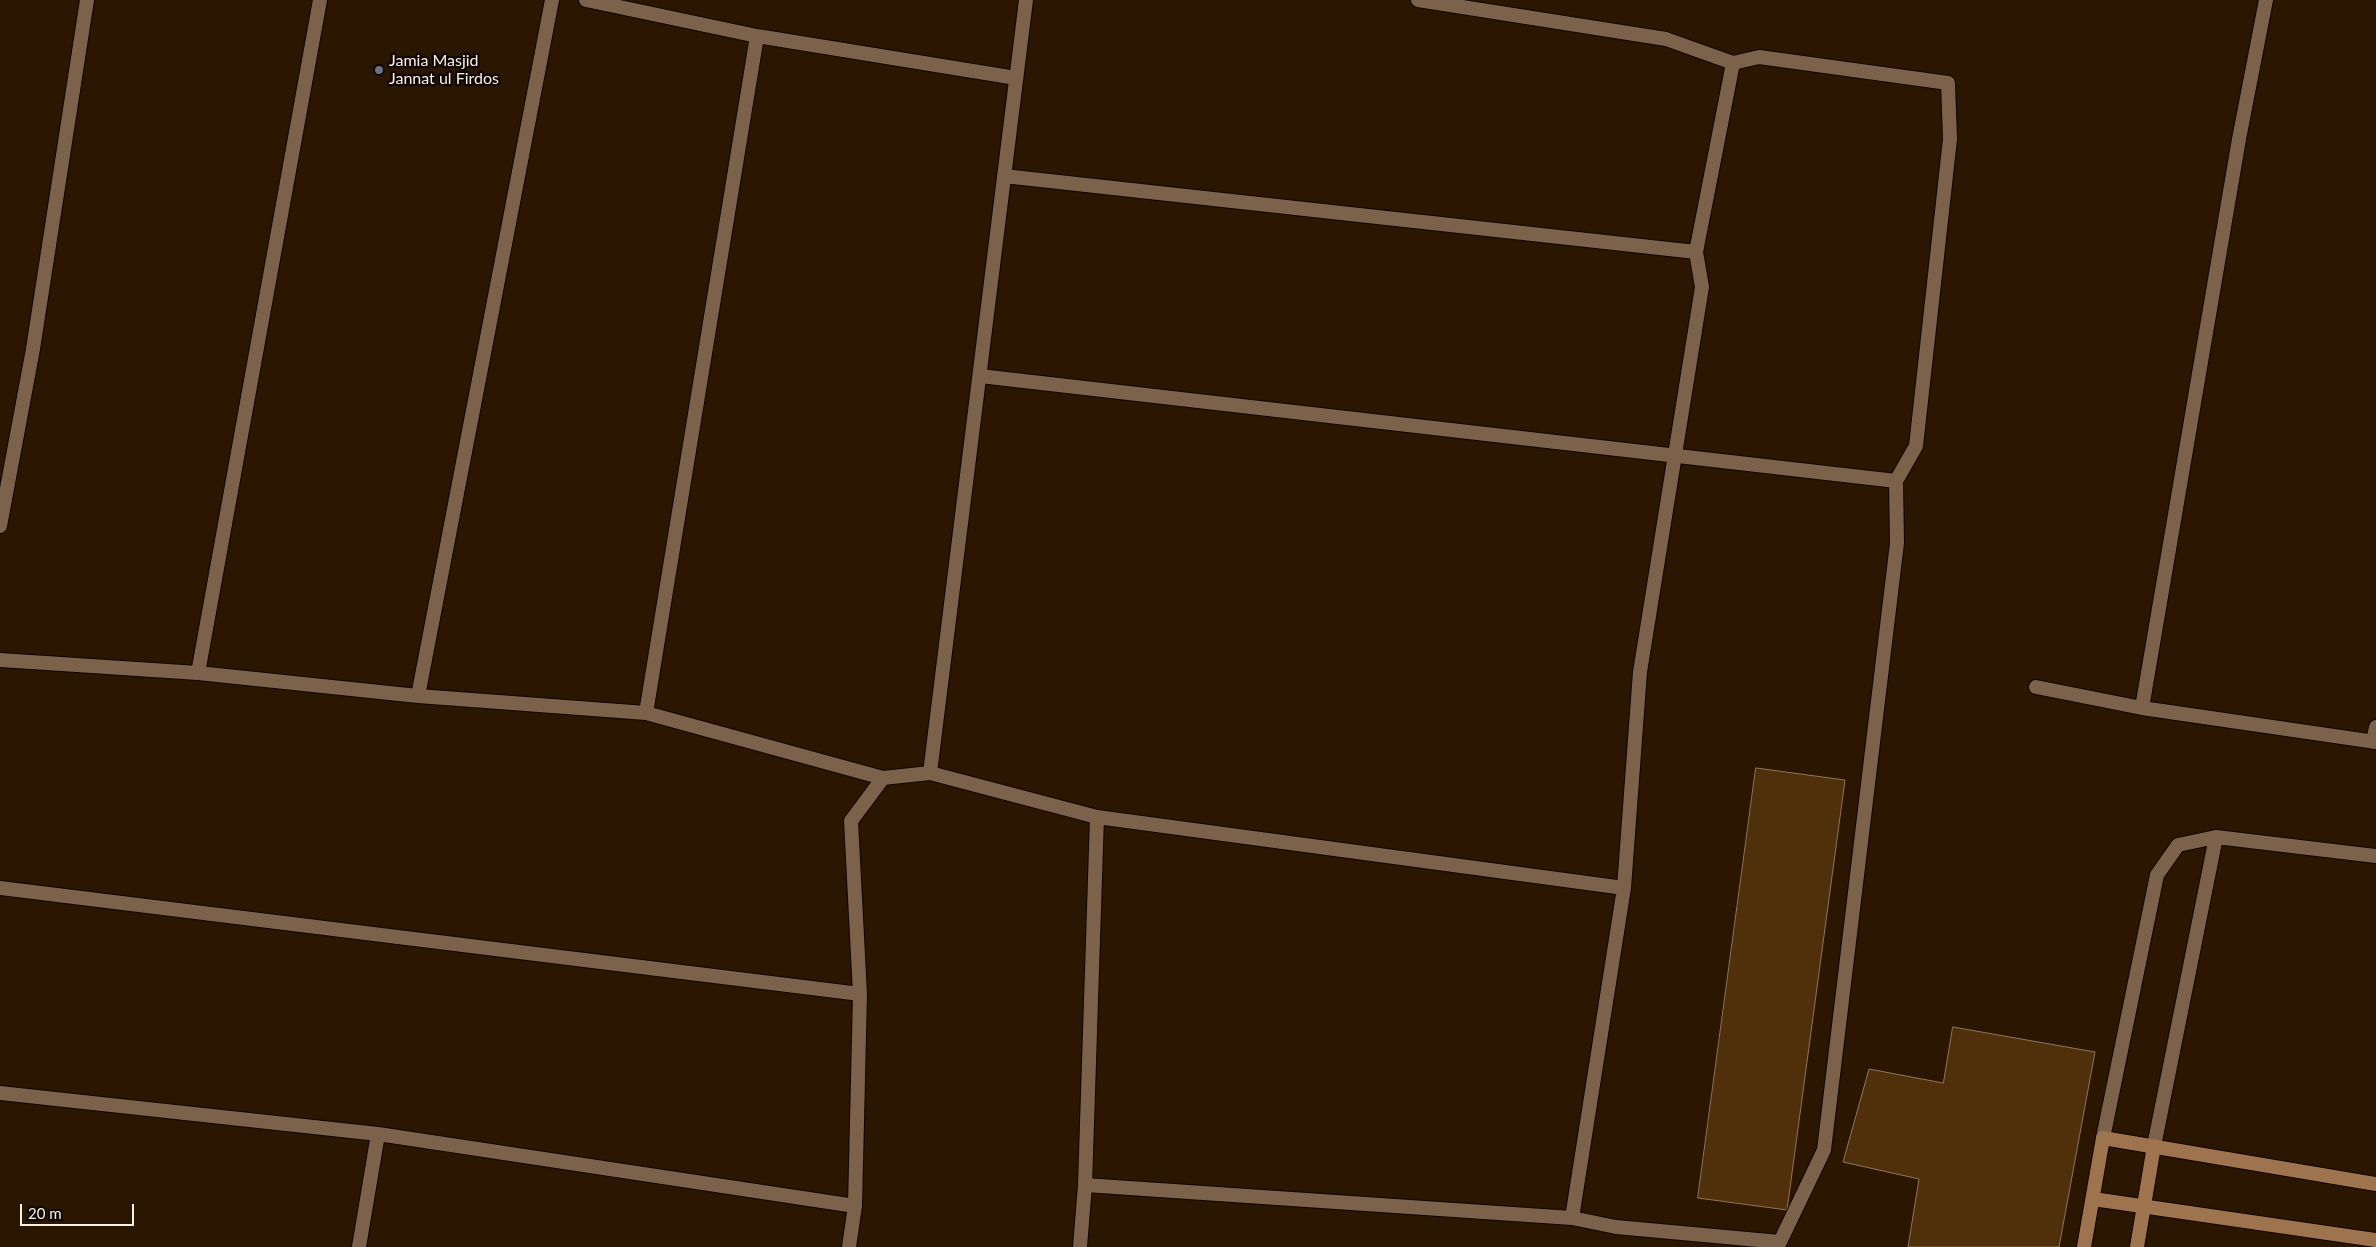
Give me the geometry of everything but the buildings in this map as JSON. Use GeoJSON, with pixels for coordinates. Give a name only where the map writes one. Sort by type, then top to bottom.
{"type":"FeatureCollection","features":[{"type":"Feature","properties":{"kind":"main road"},"geometry":{"type":"LineString","coordinates":[[2084,1247],[2103,1138],[2376,1184]]}},
{"type":"Feature","properties":{"kind":"main road"},"geometry":{"type":"LineString","coordinates":[[2137,1247],[2154,1146]]}},
{"type":"Feature","properties":{"kind":"main road"},"geometry":{"type":"LineString","coordinates":[[2092,1199],[2376,1240]]}},
{"type":"Feature","properties":{"kind":"street"},"geometry":{"type":"LineString","coordinates":[[0,526],[33,349],[87,0]]}},
{"type":"Feature","properties":{"kind":"street"},"geometry":{"type":"LineString","coordinates":[[198,673],[320,0]]}},
{"type":"Feature","properties":{"kind":"street"},"geometry":{"type":"LineString","coordinates":[[418,696],[552,0]]}},
{"type":"Feature","properties":{"kind":"street"},"geometry":{"type":"LineString","coordinates":[[586,0],[757,36],[1016,78]]}},
{"type":"Feature","properties":{"kind":"street"},"geometry":{"type":"LineString","coordinates":[[930,773],[1026,0]]}},
{"type":"Feature","properties":{"kind":"street"},"geometry":{"type":"LineString","coordinates":[[1084,1184],[1572,1218],[1616,1227],[1780,1242],[1824,1150],[1897,543],[1896,481],[1916,446],[1950,139],[1948,83],[1760,57],[1732,63],[1666,39],[1418,0]]}},
{"type":"Feature","properties":{"kind":"street"},"geometry":{"type":"LineString","coordinates":[[2142,708],[2239,140],[2266,0]]}},
{"type":"Feature","properties":{"kind":"street"},"geometry":{"type":"LineString","coordinates":[[646,713],[757,36]]}},
{"type":"Feature","properties":{"kind":"street"},"geometry":{"type":"LineString","coordinates":[[1572,1218],[1624,888],[1640,672],[1702,287],[1696,252],[1732,63]]}},
{"type":"Feature","properties":{"kind":"street"},"geometry":{"type":"LineString","coordinates":[[1004,176],[1696,252]]}},
{"type":"Feature","properties":{"kind":"street"},"geometry":{"type":"LineString","coordinates":[[980,376],[1896,481]]}},
{"type":"Feature","properties":{"kind":"street"},"geometry":{"type":"LineString","coordinates":[[0,660],[198,673],[418,696],[646,713],[883,778],[930,773],[1097,817],[1624,888]]}},
{"type":"Feature","properties":{"kind":"street"},"geometry":{"type":"LineString","coordinates":[[2036,688],[2142,708],[2375,742],[2376,727]]}},
{"type":"Feature","properties":{"kind":"street"},"geometry":{"type":"LineString","coordinates":[[849,1247],[855,1206],[860,994],[851,821],[883,778]]}},
{"type":"Feature","properties":{"kind":"street"},"geometry":{"type":"LineString","coordinates":[[1080,1247],[1084,1184],[1097,817]]}},
{"type":"Feature","properties":{"kind":"street"},"geometry":{"type":"LineString","coordinates":[[2103,1138],[2157,875],[2178,845],[2216,837],[2376,856]]}},
{"type":"Feature","properties":{"kind":"street"},"geometry":{"type":"LineString","coordinates":[[2154,1146],[2216,837]]}},
{"type":"Feature","properties":{"kind":"street"},"geometry":{"type":"LineString","coordinates":[[0,888],[860,994]]}},
{"type":"Feature","properties":{"kind":"street"},"geometry":{"type":"LineString","coordinates":[[0,1093],[378,1134],[855,1206]]}},
{"type":"Feature","properties":{"kind":"street"},"geometry":{"type":"LineString","coordinates":[[359,1247],[378,1134]]}},
{"type":"Feature","properties":{"kind":"place","name":"Jamia Masjid Jannat ul Firdos"},"geometry":{"type":"Point","coordinates":[379,70]}}]}
